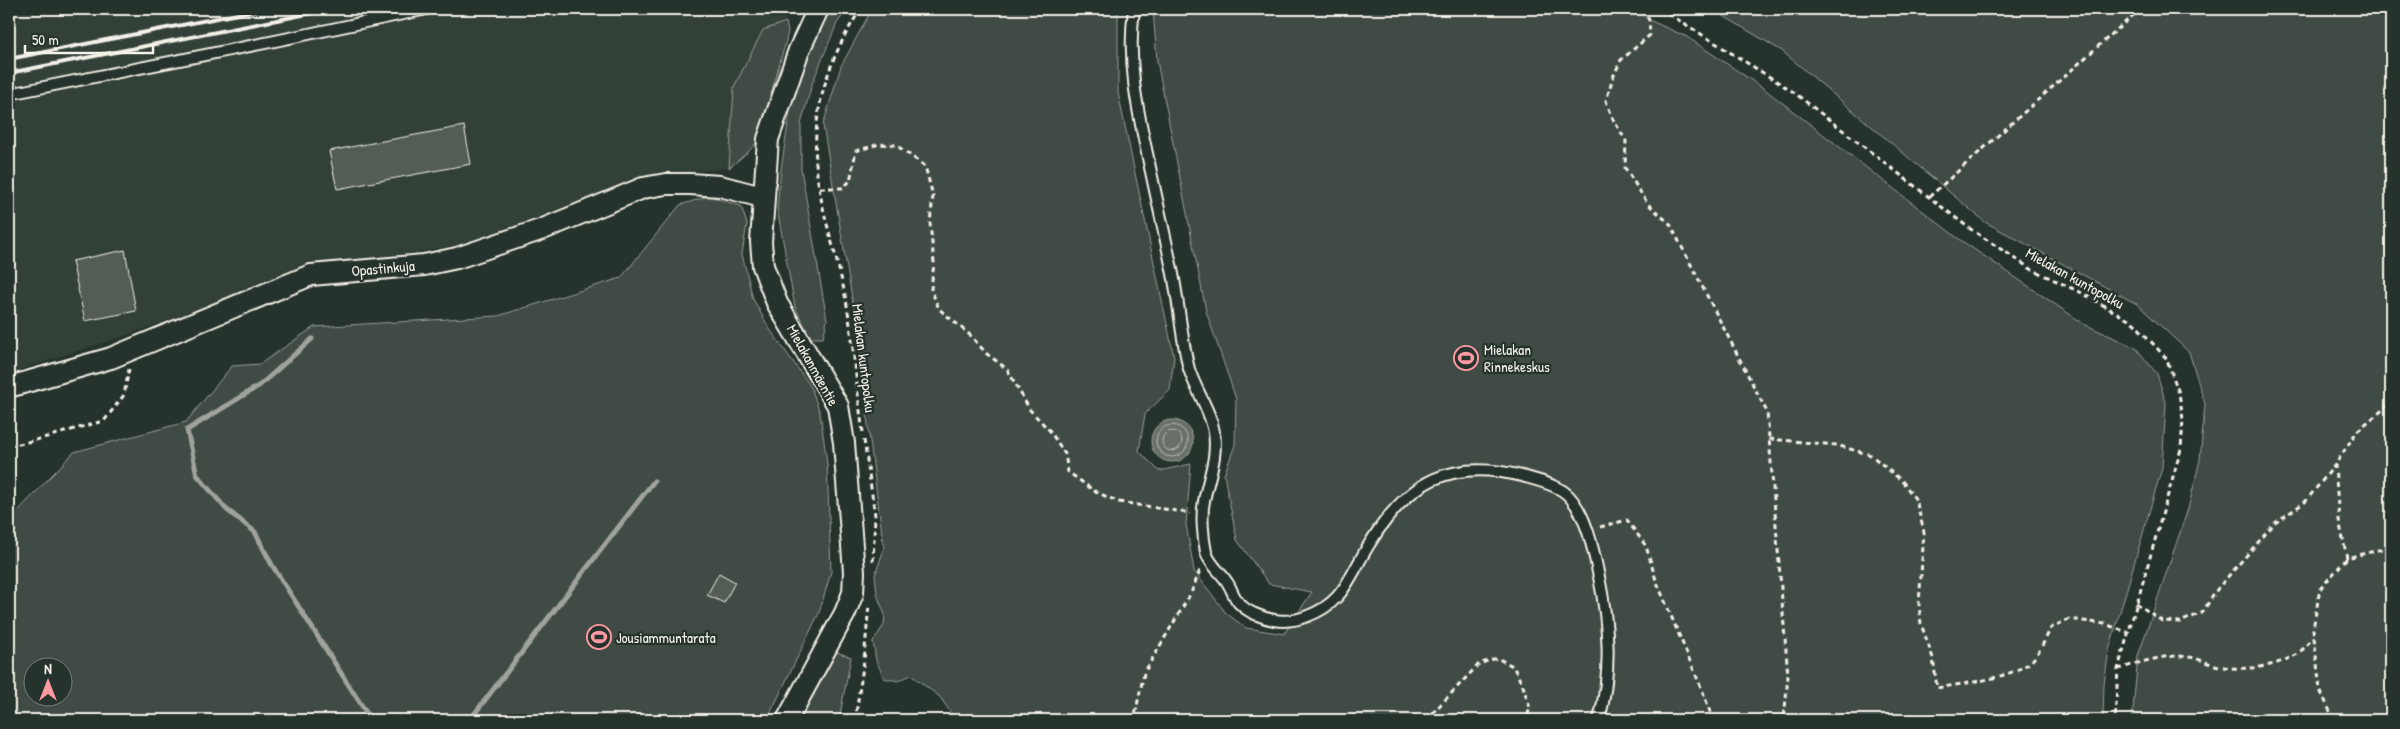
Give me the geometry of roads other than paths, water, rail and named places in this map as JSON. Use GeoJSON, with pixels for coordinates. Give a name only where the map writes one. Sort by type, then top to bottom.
{"type":"FeatureCollection","features":[{"type":"Feature","properties":{"kind":"street","name":"Mielakanmäentie"},"geometry":{"type":"LineString","coordinates":[[788,720],[845,612],[853,593],[854,572],[845,453],[838,406],[777,303],[763,266],[761,242],[762,197],[768,139],[799,50],[818,9]]}},
{"type":"Feature","properties":{"kind":"street","name":"Opastinkuja"},"geometry":{"type":"LineString","coordinates":[[9,387],[111,358],[311,275],[424,265],[457,258],[543,229],[642,188],[666,184],[720,186],[762,197]]}},
{"type":"Feature","properties":{"kind":"lane"},"geometry":{"type":"LineString","coordinates":[[9,94],[426,9]]}},
{"type":"Feature","properties":{"kind":"lane"},"geometry":{"type":"LineString","coordinates":[[1134,9],[1130,49],[1142,129],[1177,296],[1190,369],[1214,429],[1216,446],[1202,506],[1206,553],[1212,564],[1226,580],[1240,605],[1257,614],[1277,621],[1300,619],[1319,611],[1337,597],[1379,529],[1412,492],[1431,480],[1456,471],[1498,470],[1542,481],[1565,492],[1577,506],[1587,530],[1607,618],[1609,648],[1606,689],[1599,720]]}},
{"type":"Feature","properties":{"kind":"water"},"geometry":{"type":"Polygon","coordinates":[[[1176,420],[1184,423],[1190,429],[1193,441],[1190,453],[1184,459],[1168,462],[1160,459],[1154,453],[1151,437],[1154,429],[1160,423],[1176,420]]]}},
{"type":"Feature","properties":{"kind":"waterway"},"geometry":{"type":"LineString","coordinates":[[312,339],[260,385],[187,430],[197,475],[226,509],[255,532],[272,565],[371,720]]}},
{"type":"Feature","properties":{"kind":"waterway"},"geometry":{"type":"LineString","coordinates":[[473,720],[472,717],[654,481]]}},
{"type":"Feature","properties":{"kind":"railway"},"geometry":{"type":"LineString","coordinates":[[9,59],[263,9]]}},
{"type":"Feature","properties":{"kind":"railway"},"geometry":{"type":"LineString","coordinates":[[9,73],[333,9]]}},
{"type":"Feature","properties":{"kind":"place","name":"Mielakan Rinnekeskus"},"geometry":{"type":"Point","coordinates":[1466,358]}},
{"type":"Feature","properties":{"kind":"place","name":"Jousiammuntarata"},"geometry":{"type":"Point","coordinates":[599,637]}}]}
